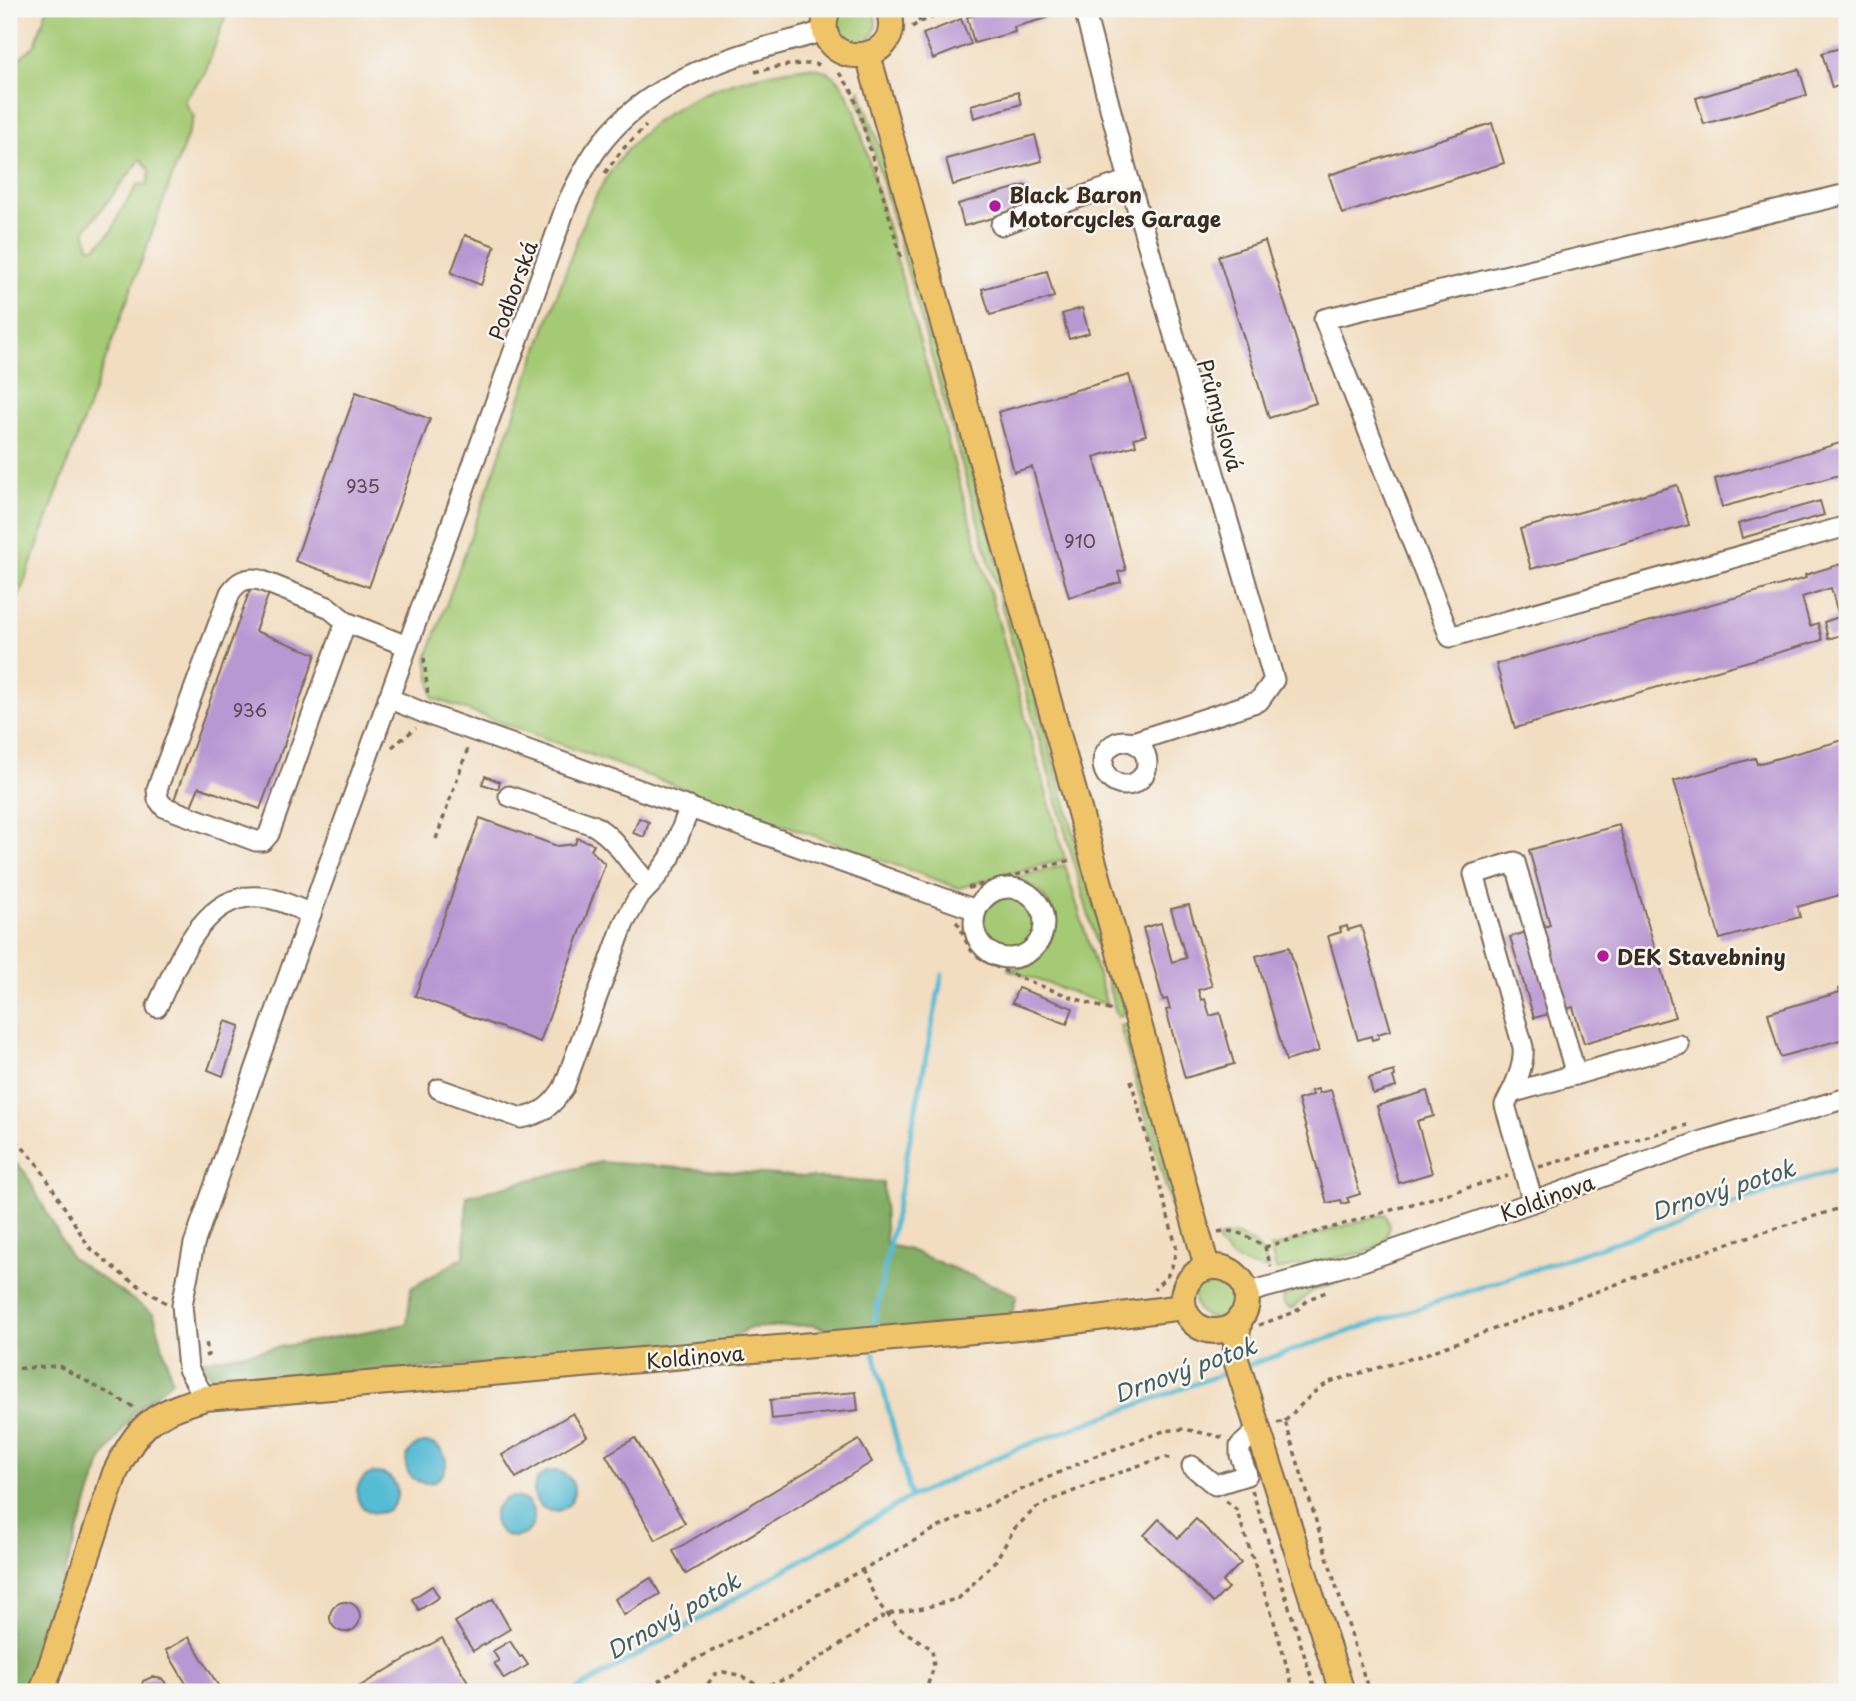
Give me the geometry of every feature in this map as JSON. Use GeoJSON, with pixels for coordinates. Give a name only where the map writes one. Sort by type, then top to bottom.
{"type":"FeatureCollection","features":[{"type":"Feature","properties":{"kind":"main road"},"geometry":{"type":"LineString","coordinates":[[827,20],[832,44],[843,53],[868,55],[880,48],[900,13]]}},
{"type":"Feature","properties":{"kind":"main road"},"geometry":{"type":"LineString","coordinates":[[868,55],[1207,1267]]}},
{"type":"Feature","properties":{"kind":"main road"},"geometry":{"type":"LineString","coordinates":[[1234,1354],[1247,1324],[1247,1302],[1243,1283],[1227,1269],[1207,1267],[1198,1271],[1185,1286],[1183,1307],[1198,1327],[1210,1331],[1234,1354],[1250,1405],[1265,1427],[1342,1692]]}},
{"type":"Feature","properties":{"kind":"main road","name":"Koldinova"},"geometry":{"type":"LineString","coordinates":[[155,1418],[175,1407],[205,1398],[1042,1325],[1183,1307]]}},
{"type":"Feature","properties":{"kind":"main road"},"geometry":{"type":"LineString","coordinates":[[1210,1331],[1247,1324]]}},
{"type":"Feature","properties":{"kind":"main road"},"geometry":{"type":"LineString","coordinates":[[42,1692],[115,1473],[128,1447],[140,1431],[155,1418]]}},
{"type":"Feature","properties":{"kind":"street","name":"Průmyslová"},"geometry":{"type":"LineString","coordinates":[[1084,9],[1129,180],[1274,680],[1259,701],[1133,742]]}},
{"type":"Feature","properties":{"kind":"street","name":"Podborská"},"geometry":{"type":"LineString","coordinates":[[188,1369],[181,1305],[198,1232],[568,201],[598,148],[625,117],[658,91],[706,67],[753,50],[799,40],[827,20]]}},
{"type":"Feature","properties":{"kind":"street"},"geometry":{"type":"LineString","coordinates":[[1001,225],[1129,180]]}},
{"type":"Feature","properties":{"kind":"street"},"geometry":{"type":"LineString","coordinates":[[1847,194],[1324,319],[1450,637],[1847,526]]}},
{"type":"Feature","properties":{"kind":"street"},"geometry":{"type":"LineString","coordinates":[[346,622],[269,834],[263,841],[256,841],[164,807],[158,799],[157,789],[230,593],[243,580],[260,580],[328,607],[346,622],[407,646]]}},
{"type":"Feature","properties":{"kind":"street"},"geometry":{"type":"LineString","coordinates":[[388,698],[976,911]]}},
{"type":"Feature","properties":{"kind":"street"},"geometry":{"type":"LineString","coordinates":[[509,796],[593,825],[618,844],[650,885]]}},
{"type":"Feature","properties":{"kind":"street"},"geometry":{"type":"LineString","coordinates":[[439,1089],[521,1118],[546,1110],[557,1099],[564,1087],[624,923],[638,898],[670,858],[690,807]]}},
{"type":"Feature","properties":{"kind":"street"},"geometry":{"type":"LineString","coordinates":[[1533,1202],[1505,1105],[1524,1058],[1523,1047],[1474,874],[1515,862],[1576,1075]]}},
{"type":"Feature","properties":{"kind":"street"},"geometry":{"type":"LineString","coordinates":[[157,1007],[195,934],[206,918],[221,905],[236,897],[258,896],[311,914]]}},
{"type":"Feature","properties":{"kind":"street"},"geometry":{"type":"LineString","coordinates":[[1511,1093],[1679,1045]]}},
{"type":"Feature","properties":{"kind":"street","name":"Koldinova"},"geometry":{"type":"LineString","coordinates":[[1246,1293],[1363,1261],[1702,1141],[1847,1098]]}},
{"type":"Feature","properties":{"kind":"street"},"geometry":{"type":"LineString","coordinates":[[188,1369],[205,1398]]}},
{"type":"Feature","properties":{"kind":"street"},"geometry":{"type":"LineString","coordinates":[[1192,1466],[1215,1485],[1247,1475],[1240,1455],[1240,1446],[1265,1427]]}},
{"type":"Feature","properties":{"kind":"path"},"geometry":{"type":"LineString","coordinates":[[900,13],[914,9]]}},
{"type":"Feature","properties":{"kind":"path"},"geometry":{"type":"LineString","coordinates":[[750,73],[804,62],[824,66]]}},
{"type":"Feature","properties":{"kind":"path"},"geometry":{"type":"LineString","coordinates":[[833,70],[841,74],[851,89],[859,111],[901,258]]}},
{"type":"Feature","properties":{"kind":"path"},"geometry":{"type":"LineString","coordinates":[[606,173],[622,150],[650,122]]}},
{"type":"Feature","properties":{"kind":"path"},"geometry":{"type":"LineString","coordinates":[[388,758],[393,745],[419,725],[429,700],[423,661],[427,648]]}},
{"type":"Feature","properties":{"kind":"path"},"geometry":{"type":"LineString","coordinates":[[436,839],[470,743]]}},
{"type":"Feature","properties":{"kind":"path"},"geometry":{"type":"LineString","coordinates":[[949,916],[959,925],[971,950],[982,960],[1001,970],[1112,1011],[1109,999]]}},
{"type":"Feature","properties":{"kind":"path"},"geometry":{"type":"LineString","coordinates":[[1130,1076],[1176,1246],[1172,1267],[1155,1287],[1154,1309]]}},
{"type":"Feature","properties":{"kind":"path"},"geometry":{"type":"LineString","coordinates":[[1533,1168],[1687,1125]]}},
{"type":"Feature","properties":{"kind":"path"},"geometry":{"type":"LineString","coordinates":[[9,1133],[37,1163],[89,1247],[151,1295],[166,1303],[181,1305]]}},
{"type":"Feature","properties":{"kind":"path"},"geometry":{"type":"LineString","coordinates":[[1265,1247],[1520,1172]]}},
{"type":"Feature","properties":{"kind":"path"},"geometry":{"type":"LineString","coordinates":[[641,1692],[688,1663],[760,1627],[935,1529],[1093,1457],[1164,1431],[1184,1429],[1228,1439],[1285,1421],[1313,1393],[1329,1382],[1420,1356],[1732,1242],[1847,1206]]}},
{"type":"Feature","properties":{"kind":"path"},"geometry":{"type":"LineString","coordinates":[[1247,1324],[1262,1324],[1284,1315]]}},
{"type":"Feature","properties":{"kind":"path"},"geometry":{"type":"LineString","coordinates":[[188,1369],[208,1355],[205,1333]]}},
{"type":"Feature","properties":{"kind":"path"},"geometry":{"type":"LineString","coordinates":[[9,1369],[59,1366],[155,1418]]}},
{"type":"Feature","properties":{"kind":"path"},"geometry":{"type":"LineString","coordinates":[[1285,1421],[1369,1692]]}},
{"type":"Feature","properties":{"kind":"path"},"geometry":{"type":"LineString","coordinates":[[702,1692],[715,1674],[724,1672],[739,1675],[759,1686],[773,1684],[792,1676],[887,1614],[924,1608],[959,1598],[996,1560],[1015,1528],[1036,1508],[1059,1497],[1166,1457],[1192,1466]]}},
{"type":"Feature","properties":{"kind":"path"},"geometry":{"type":"LineString","coordinates":[[1247,1475],[1316,1692]]}},
{"type":"Feature","properties":{"kind":"path"},"geometry":{"type":"LineString","coordinates":[[1215,1485],[1220,1496],[1236,1509],[1273,1618],[1294,1692]]}},
{"type":"Feature","properties":{"kind":"path"},"geometry":{"type":"LineString","coordinates":[[862,1570],[878,1603],[899,1628],[932,1649],[934,1667],[925,1692]]}},
{"type":"Feature","properties":{"kind":"green space"},"geometry":{"type":"Polygon","coordinates":[[[47,9],[228,9],[205,73],[184,101],[194,117],[9,624],[9,67],[35,45],[47,9]],[[141,159],[85,230],[89,247],[96,247],[112,231],[138,184],[147,185],[150,171],[141,159]]]}},
{"type":"Feature","properties":{"kind":"green space"},"geometry":{"type":"Polygon","coordinates":[[[839,9],[872,9],[876,23],[872,36],[862,43],[844,39],[835,28],[839,9]]]}},
{"type":"Feature","properties":{"kind":"green space"},"geometry":{"type":"Polygon","coordinates":[[[808,67],[833,75],[848,94],[855,111],[1065,859],[959,888],[433,698],[427,658],[581,229],[598,192],[619,160],[642,134],[669,113],[698,96],[732,83],[808,67]]]}},
{"type":"Feature","properties":{"kind":"green space"},"geometry":{"type":"Polygon","coordinates":[[[860,90],[883,156],[1125,1014],[1117,1016],[856,94],[860,90]]]}},
{"type":"Feature","properties":{"kind":"green space"},"geometry":{"type":"Polygon","coordinates":[[[1065,865],[1107,1005],[1007,969],[1027,965],[1041,955],[1050,940],[1053,925],[1050,909],[1042,894],[1027,884],[1007,880],[1065,865]]]}},
{"type":"Feature","properties":{"kind":"green space"},"geometry":{"type":"Polygon","coordinates":[[[1009,897],[1028,905],[1036,924],[1028,943],[1009,951],[990,943],[982,924],[990,905],[1009,897]]]}},
{"type":"Feature","properties":{"kind":"green space"},"geometry":{"type":"Polygon","coordinates":[[[1128,1024],[1174,1191],[1181,1231],[1178,1229],[1120,1026],[1128,1024]]]}},
{"type":"Feature","properties":{"kind":"green space"},"geometry":{"type":"Polygon","coordinates":[[[9,1157],[25,1172],[71,1258],[154,1314],[172,1381],[135,1411],[101,1462],[26,1692],[9,1692],[9,1157]]]}},
{"type":"Feature","properties":{"kind":"green space"},"geometry":{"type":"Polygon","coordinates":[[[600,1162],[883,1183],[886,1245],[907,1249],[1017,1295],[1010,1320],[839,1334],[813,1325],[747,1328],[730,1343],[226,1385],[217,1381],[203,1366],[201,1361],[407,1324],[411,1288],[464,1257],[467,1196],[600,1162]]]}},
{"type":"Feature","properties":{"kind":"green space"},"geometry":{"type":"Polygon","coordinates":[[[1385,1214],[1389,1226],[1384,1243],[1366,1252],[1276,1270],[1270,1248],[1385,1214]]]}},
{"type":"Feature","properties":{"kind":"green space"},"geometry":{"type":"Polygon","coordinates":[[[1235,1235],[1258,1247],[1269,1270],[1238,1261],[1215,1238],[1235,1235]]]}},
{"type":"Feature","properties":{"kind":"green space"},"geometry":{"type":"Polygon","coordinates":[[[1378,1267],[1379,1269],[1313,1291],[1291,1309],[1284,1304],[1283,1297],[1306,1287],[1378,1267]]]}},
{"type":"Feature","properties":{"kind":"green space"},"geometry":{"type":"Polygon","coordinates":[[[1215,1276],[1230,1282],[1236,1297],[1230,1312],[1215,1318],[1200,1312],[1194,1297],[1200,1282],[1215,1276]]]}},
{"type":"Feature","properties":{"kind":"water"},"geometry":{"type":"Polygon","coordinates":[[[426,1443],[434,1444],[440,1449],[445,1455],[445,1471],[440,1477],[434,1482],[426,1483],[418,1482],[412,1477],[407,1471],[406,1463],[407,1455],[412,1449],[418,1444],[426,1443]]]}},
{"type":"Feature","properties":{"kind":"water"},"geometry":{"type":"Polygon","coordinates":[[[554,1471],[562,1472],[568,1477],[573,1483],[573,1499],[568,1505],[562,1510],[554,1511],[546,1510],[540,1505],[535,1499],[534,1491],[535,1483],[540,1477],[546,1472],[554,1471]]]}},
{"type":"Feature","properties":{"kind":"water"},"geometry":{"type":"Polygon","coordinates":[[[377,1473],[385,1474],[391,1479],[396,1485],[396,1501],[391,1507],[385,1512],[377,1513],[369,1512],[363,1507],[358,1501],[357,1493],[358,1485],[363,1479],[369,1474],[377,1473]]]}},
{"type":"Feature","properties":{"kind":"water"},"geometry":{"type":"Polygon","coordinates":[[[514,1497],[522,1498],[528,1503],[533,1509],[533,1525],[528,1531],[522,1536],[514,1537],[506,1536],[500,1531],[495,1525],[494,1517],[495,1509],[500,1503],[506,1498],[514,1497]]]}},
{"type":"Feature","properties":{"kind":"building"},"geometry":{"type":"Polygon","coordinates":[[[997,9],[1044,9],[1047,18],[1014,27],[1015,32],[974,43],[967,17],[997,9]]]}},
{"type":"Feature","properties":{"kind":"building"},"geometry":{"type":"Polygon","coordinates":[[[961,19],[971,44],[933,59],[923,34],[961,19]]]}},
{"type":"Feature","properties":{"kind":"building"},"geometry":{"type":"Polygon","coordinates":[[[1847,46],[1847,83],[1832,88],[1822,53],[1847,46]]]}},
{"type":"Feature","properties":{"kind":"building"},"geometry":{"type":"Polygon","coordinates":[[[1799,69],[1807,95],[1704,124],[1696,98],[1799,69]]]}},
{"type":"Feature","properties":{"kind":"building"},"geometry":{"type":"Polygon","coordinates":[[[1018,92],[1021,104],[974,118],[971,105],[1018,92]]]}},
{"type":"Feature","properties":{"kind":"building"},"geometry":{"type":"Polygon","coordinates":[[[1492,123],[1504,163],[1342,214],[1329,175],[1492,123]]]}},
{"type":"Feature","properties":{"kind":"building"},"geometry":{"type":"Polygon","coordinates":[[[1035,135],[1042,161],[953,185],[946,159],[1035,135]]]}},
{"type":"Feature","properties":{"kind":"building","name":"Black Baron Motorcycles Garage"},"geometry":{"type":"Polygon","coordinates":[[[1026,185],[1032,207],[964,226],[958,204],[1026,185]]]}},
{"type":"Feature","properties":{"kind":"building"},"geometry":{"type":"Polygon","coordinates":[[[465,235],[495,246],[481,285],[451,273],[465,235]]]}},
{"type":"Feature","properties":{"kind":"building"},"geometry":{"type":"Polygon","coordinates":[[[1265,241],[1316,403],[1269,418],[1218,256],[1265,241]]]}},
{"type":"Feature","properties":{"kind":"building"},"geometry":{"type":"Polygon","coordinates":[[[1047,271],[1054,297],[990,315],[982,289],[1047,271]]]}},
{"type":"Feature","properties":{"kind":"building"},"geometry":{"type":"Polygon","coordinates":[[[1082,308],[1089,333],[1069,339],[1062,314],[1082,308]]]}},
{"type":"Feature","properties":{"kind":"building"},"geometry":{"type":"Polygon","coordinates":[[[1129,375],[1146,435],[1134,438],[1136,445],[1094,457],[1126,570],[1118,572],[1121,582],[1069,597],[1032,467],[1014,472],[998,412],[1129,375]]]}},
{"type":"Feature","properties":{"kind":"building"},"geometry":{"type":"Polygon","coordinates":[[[356,392],[430,419],[369,587],[295,561],[356,392]]]}},
{"type":"Feature","properties":{"kind":"building"},"geometry":{"type":"Polygon","coordinates":[[[1847,441],[1847,473],[1722,507],[1715,479],[1847,441]]]}},
{"type":"Feature","properties":{"kind":"building"},"geometry":{"type":"Polygon","coordinates":[[[1677,485],[1689,525],[1531,569],[1520,529],[1677,485]]]}},
{"type":"Feature","properties":{"kind":"building"},"geometry":{"type":"Polygon","coordinates":[[[1820,501],[1824,515],[1742,538],[1738,524],[1820,501]]]}},
{"type":"Feature","properties":{"kind":"building"},"geometry":{"type":"Polygon","coordinates":[[[1847,562],[1847,633],[1828,639],[1824,622],[1839,617],[1831,588],[1802,597],[1810,626],[1818,623],[1822,640],[1515,728],[1496,664],[1806,578],[1805,575],[1847,562]]]}},
{"type":"Feature","properties":{"kind":"building"},"geometry":{"type":"Polygon","coordinates":[[[251,587],[269,593],[255,631],[316,654],[260,809],[199,787],[191,806],[174,800],[251,587]]]}},
{"type":"Feature","properties":{"kind":"building"},"geometry":{"type":"Polygon","coordinates":[[[1847,739],[1847,893],[1797,907],[1800,917],[1720,939],[1674,781],[1755,758],[1757,764],[1847,739]]]}},
{"type":"Feature","properties":{"kind":"building"},"geometry":{"type":"Polygon","coordinates":[[[485,776],[500,782],[498,789],[482,784],[485,776]]]}},
{"type":"Feature","properties":{"kind":"building"},"geometry":{"type":"Polygon","coordinates":[[[480,818],[557,846],[575,844],[577,838],[594,844],[591,850],[605,864],[540,1042],[415,996],[480,818]]]}},
{"type":"Feature","properties":{"kind":"building"},"geometry":{"type":"Polygon","coordinates":[[[639,818],[649,822],[644,837],[633,833],[639,818]]]}},
{"type":"Feature","properties":{"kind":"building"},"geometry":{"type":"Polygon","coordinates":[[[1619,825],[1675,1017],[1584,1043],[1573,1007],[1534,1018],[1510,937],[1550,925],[1529,850],[1619,825]]]}},
{"type":"Feature","properties":{"kind":"building"},"geometry":{"type":"Polygon","coordinates":[[[1189,905],[1212,986],[1198,990],[1201,1000],[1205,999],[1210,1016],[1220,1013],[1234,1064],[1185,1078],[1166,1010],[1170,1009],[1167,999],[1163,1000],[1143,928],[1161,923],[1172,962],[1186,958],[1171,909],[1189,905]]]}},
{"type":"Feature","properties":{"kind":"building"},"geometry":{"type":"Polygon","coordinates":[[[1347,926],[1348,930],[1361,926],[1391,1030],[1378,1034],[1379,1038],[1372,1040],[1371,1036],[1358,1040],[1328,936],[1341,932],[1340,928],[1347,926]]]}},
{"type":"Feature","properties":{"kind":"building"},"geometry":{"type":"Polygon","coordinates":[[[1289,947],[1319,1051],[1286,1061],[1256,956],[1289,947]]]}},
{"type":"Feature","properties":{"kind":"building"},"geometry":{"type":"Polygon","coordinates":[[[1847,987],[1847,1038],[1780,1057],[1768,1013],[1840,992],[1839,989],[1847,987]]]}},
{"type":"Feature","properties":{"kind":"building"},"geometry":{"type":"Polygon","coordinates":[[[1018,988],[1073,1008],[1067,1024],[1012,1003],[1018,988]]]}},
{"type":"Feature","properties":{"kind":"building"},"geometry":{"type":"Polygon","coordinates":[[[225,1021],[240,1026],[223,1076],[208,1070],[225,1021]]]}},
{"type":"Feature","properties":{"kind":"building"},"geometry":{"type":"Polygon","coordinates":[[[1394,1071],[1396,1087],[1373,1094],[1369,1078],[1394,1071]]]}},
{"type":"Feature","properties":{"kind":"building"},"geometry":{"type":"Polygon","coordinates":[[[1318,1089],[1319,1093],[1331,1090],[1360,1194],[1347,1198],[1349,1202],[1342,1204],[1341,1200],[1327,1203],[1298,1100],[1313,1095],[1311,1091],[1318,1089]]]}},
{"type":"Feature","properties":{"kind":"building"},"geometry":{"type":"Polygon","coordinates":[[[1427,1091],[1434,1116],[1417,1121],[1432,1173],[1399,1183],[1377,1106],[1427,1091]]]}},
{"type":"Feature","properties":{"kind":"building"},"geometry":{"type":"Polygon","coordinates":[[[856,1392],[858,1410],[772,1419],[770,1400],[856,1392]]]}},
{"type":"Feature","properties":{"kind":"building"},"geometry":{"type":"Polygon","coordinates":[[[573,1413],[587,1436],[516,1478],[502,1455],[573,1413]]]}},
{"type":"Feature","properties":{"kind":"building"},"geometry":{"type":"Polygon","coordinates":[[[635,1438],[685,1523],[656,1540],[606,1455],[635,1438]]]}},
{"type":"Feature","properties":{"kind":"building"},"geometry":{"type":"Polygon","coordinates":[[[859,1440],[872,1462],[686,1574],[673,1551],[859,1440]]]}},
{"type":"Feature","properties":{"kind":"building"},"geometry":{"type":"Polygon","coordinates":[[[1159,1519],[1178,1538],[1196,1519],[1241,1563],[1222,1582],[1228,1588],[1213,1603],[1144,1535],[1159,1519]]]}},
{"type":"Feature","properties":{"kind":"building"},"geometry":{"type":"Polygon","coordinates":[[[651,1578],[660,1594],[624,1615],[615,1599],[651,1578]]]}},
{"type":"Feature","properties":{"kind":"building"},"geometry":{"type":"Polygon","coordinates":[[[432,1586],[439,1597],[419,1610],[412,1599],[432,1586]]]}},
{"type":"Feature","properties":{"kind":"building"},"geometry":{"type":"Polygon","coordinates":[[[493,1599],[510,1629],[473,1651],[455,1622],[493,1599]]]}},
{"type":"Feature","properties":{"kind":"building"},"geometry":{"type":"Polygon","coordinates":[[[345,1602],[355,1607],[360,1617],[355,1627],[345,1632],[335,1627],[330,1617],[335,1607],[345,1602]]]}},
{"type":"Feature","properties":{"kind":"building"},"geometry":{"type":"Polygon","coordinates":[[[189,1637],[222,1692],[191,1692],[166,1650],[189,1637]]]}},
{"type":"Feature","properties":{"kind":"building"},"geometry":{"type":"Polygon","coordinates":[[[442,1638],[474,1692],[350,1692],[426,1647],[442,1638]]]}},
{"type":"Feature","properties":{"kind":"building"},"geometry":{"type":"Polygon","coordinates":[[[510,1641],[528,1665],[504,1679],[494,1663],[499,1661],[493,1651],[510,1641]]]}},
{"type":"Feature","properties":{"kind":"building"},"geometry":{"type":"Polygon","coordinates":[[[152,1677],[162,1679],[169,1692],[140,1692],[143,1681],[152,1677]]]}},
{"type":"Feature","properties":{"kind":"waterway"},"geometry":{"type":"LineString","coordinates":[[873,1328],[942,975]]}},
{"type":"Feature","properties":{"kind":"waterway","name":"Drnový potok"},"geometry":{"type":"LineString","coordinates":[[1246,1366],[1847,1166]]}},
{"type":"Feature","properties":{"kind":"waterway"},"geometry":{"type":"LineString","coordinates":[[874,1353],[911,1497]]}},
{"type":"Feature","properties":{"kind":"waterway","name":"Drnový potok"},"geometry":{"type":"LineString","coordinates":[[573,1692],[911,1497],[1016,1449],[1233,1370]]}},
{"type":"Feature","properties":{"kind":"place","name":"Black Baron Motorcycles Garage"},"geometry":{"type":"Point","coordinates":[995,206]}},
{"type":"Feature","properties":{"kind":"place","name":"DEK Stavebniny"},"geometry":{"type":"Point","coordinates":[1603,956]}}]}
